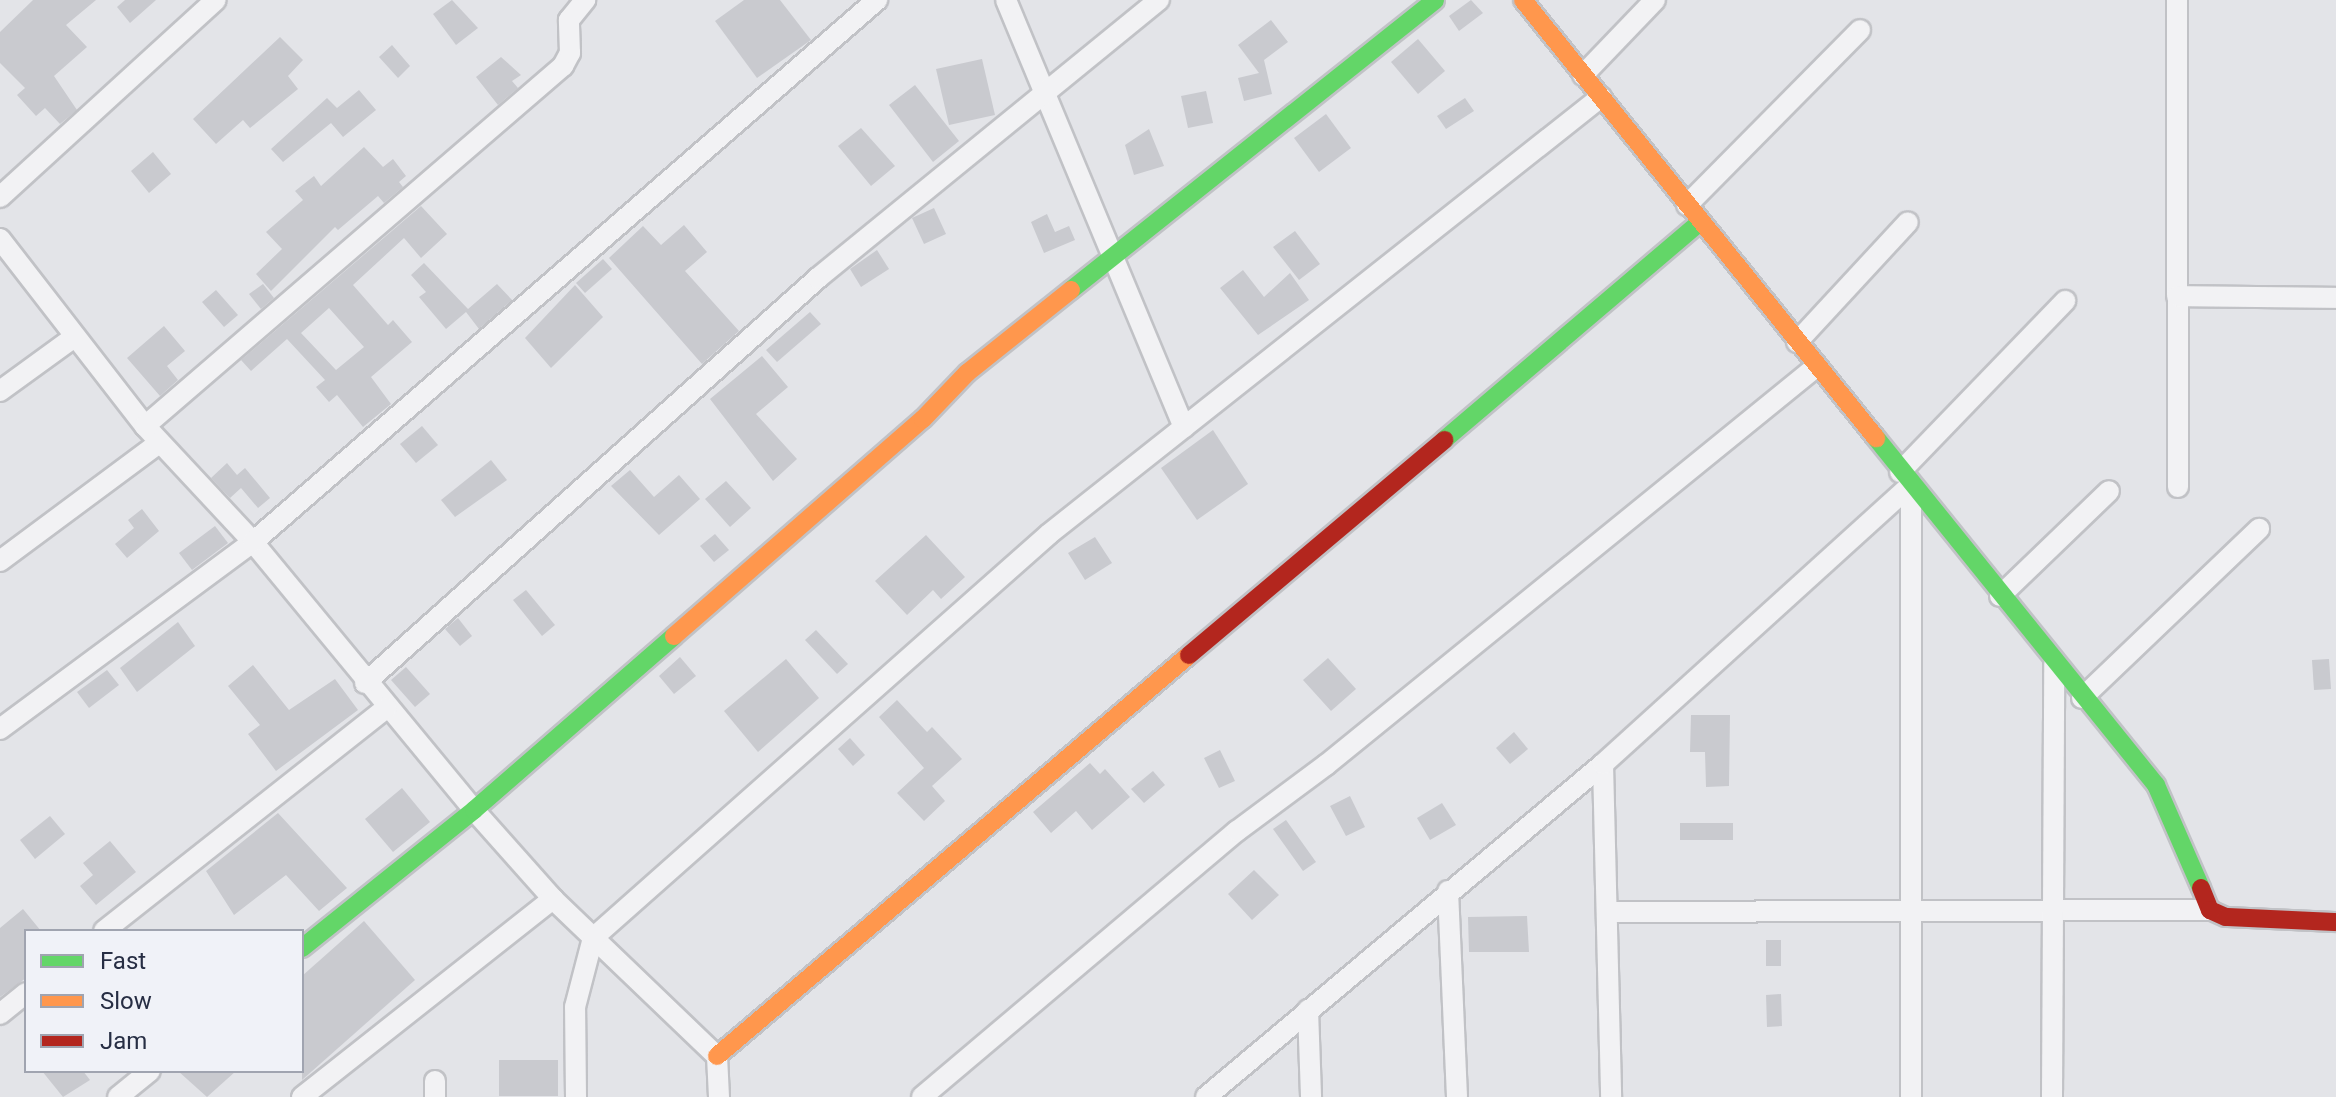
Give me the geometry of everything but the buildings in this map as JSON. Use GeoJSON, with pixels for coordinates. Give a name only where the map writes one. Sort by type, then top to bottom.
{"type":"FeatureCollection","features":[{"type":"Feature","properties":{"kind":"street"},"geometry":{"type":"LineString","coordinates":[[0,197],[216,0]]}},
{"type":"Feature","properties":{"kind":"street"},"geometry":{"type":"LineString","coordinates":[[145,426],[563,66],[570,53],[569,20],[585,0]]}},
{"type":"Feature","properties":{"kind":"street"},"geometry":{"type":"LineString","coordinates":[[0,729],[253,542],[877,0]]}},
{"type":"Feature","properties":{"kind":"street"},"geometry":{"type":"LineString","coordinates":[[1006,0],[1111,260],[1184,427]]}},
{"type":"Feature","properties":{"kind":"street"},"geometry":{"type":"LineString","coordinates":[[365,683],[818,278],[1159,0]]}},
{"type":"Feature","properties":{"kind":"street"},"geometry":{"type":"LineString","coordinates":[[304,946],[474,810],[923,419],[967,373],[1435,0]]}},
{"type":"Feature","properties":{"kind":"street"},"geometry":{"type":"LineString","coordinates":[[1523,0],[2054,664],[2156,785],[2210,910]]}},
{"type":"Feature","properties":{"kind":"street"},"geometry":{"type":"LineString","coordinates":[[1583,75],[1655,0]]}},
{"type":"Feature","properties":{"kind":"street"},"geometry":{"type":"LineString","coordinates":[[2177,0],[2178,487]]}},
{"type":"Feature","properties":{"kind":"street"},"geometry":{"type":"LineString","coordinates":[[1687,205],[1860,30]]}},
{"type":"Feature","properties":{"kind":"street"},"geometry":{"type":"LineString","coordinates":[[576,1097],[575,1007],[593,938],[1049,534],[1601,97]]}},
{"type":"Feature","properties":{"kind":"street"},"geometry":{"type":"LineString","coordinates":[[717,1056],[1700,222]]}},
{"type":"Feature","properties":{"kind":"street"},"geometry":{"type":"LineString","coordinates":[[1797,342],[1908,222]]}},
{"type":"Feature","properties":{"kind":"street"},"geometry":{"type":"LineString","coordinates":[[0,239],[73,338],[145,426],[253,542],[365,683],[474,810],[553,899],[717,1056],[719,1097]]}},
{"type":"Feature","properties":{"kind":"street"},"geometry":{"type":"LineString","coordinates":[[2177,296],[2336,298]]}},
{"type":"Feature","properties":{"kind":"street"},"geometry":{"type":"LineString","coordinates":[[1206,1097],[1603,764],[1906,478],[2065,301]]}},
{"type":"Feature","properties":{"kind":"street"},"geometry":{"type":"LineString","coordinates":[[0,391],[73,338]]}},
{"type":"Feature","properties":{"kind":"street"},"geometry":{"type":"LineString","coordinates":[[922,1097],[1237,831],[1326,765],[1816,367]]}},
{"type":"Feature","properties":{"kind":"street"},"geometry":{"type":"LineString","coordinates":[[0,561],[160,442]]}},
{"type":"Feature","properties":{"kind":"street"},"geometry":{"type":"LineString","coordinates":[[1906,478],[1911,1097]]}},
{"type":"Feature","properties":{"kind":"street"},"geometry":{"type":"LineString","coordinates":[[2000,596],[2109,491]]}},
{"type":"Feature","properties":{"kind":"street"},"geometry":{"type":"LineString","coordinates":[[2082,698],[2259,529]]}},
{"type":"Feature","properties":{"kind":"street"},"geometry":{"type":"LineString","coordinates":[[2052,1097],[2054,664]]}},
{"type":"Feature","properties":{"kind":"street"},"geometry":{"type":"LineString","coordinates":[[107,929],[386,708]]}},
{"type":"Feature","properties":{"kind":"street"},"geometry":{"type":"LineString","coordinates":[[1603,764],[1611,1097]]}},
{"type":"Feature","properties":{"kind":"street"},"geometry":{"type":"LineString","coordinates":[[1448,891],[1457,1097]]}},
{"type":"Feature","properties":{"kind":"street"},"geometry":{"type":"LineString","coordinates":[[302,1097],[553,899]]}},
{"type":"Feature","properties":{"kind":"street"},"geometry":{"type":"LineString","coordinates":[[1607,912],[2053,913],[2210,910],[2226,917],[2336,922]]}},
{"type":"Feature","properties":{"kind":"street"},"geometry":{"type":"LineString","coordinates":[[0,1014],[24,995]]}},
{"type":"Feature","properties":{"kind":"street"},"geometry":{"type":"LineString","coordinates":[[1308,1010],[1311,1097]]}},
{"type":"Feature","properties":{"kind":"street"},"geometry":{"type":"LineString","coordinates":[[118,1097],[148,1073]]}},
{"type":"Feature","properties":{"kind":"traffic: fast"},"geometry":{"type":"LineString","coordinates":[[1071,290],[1435,0]]}},
{"type":"Feature","properties":{"kind":"traffic: fast"},"geometry":{"type":"LineString","coordinates":[[1444,440],[1700,222]]}},
{"type":"Feature","properties":{"kind":"traffic: fast"},"geometry":{"type":"LineString","coordinates":[[1876,438],[2156,785],[2201,888]]}},
{"type":"Feature","properties":{"kind":"traffic: fast"},"geometry":{"type":"LineString","coordinates":[[304,946],[474,810],[674,636]]}},
{"type":"Feature","properties":{"kind":"traffic: slow"},"geometry":{"type":"LineString","coordinates":[[1523,0],[1876,438]]}},
{"type":"Feature","properties":{"kind":"traffic: slow"},"geometry":{"type":"LineString","coordinates":[[674,636],[923,419],[967,373],[1071,290]]}},
{"type":"Feature","properties":{"kind":"traffic: slow"},"geometry":{"type":"LineString","coordinates":[[717,1056],[1189,655]]}},
{"type":"Feature","properties":{"kind":"traffic: jam"},"geometry":{"type":"LineString","coordinates":[[1189,655],[1444,440]]}},
{"type":"Feature","properties":{"kind":"traffic: jam"},"geometry":{"type":"LineString","coordinates":[[2201,888],[2210,910],[2226,917],[2336,922]]}}]}
